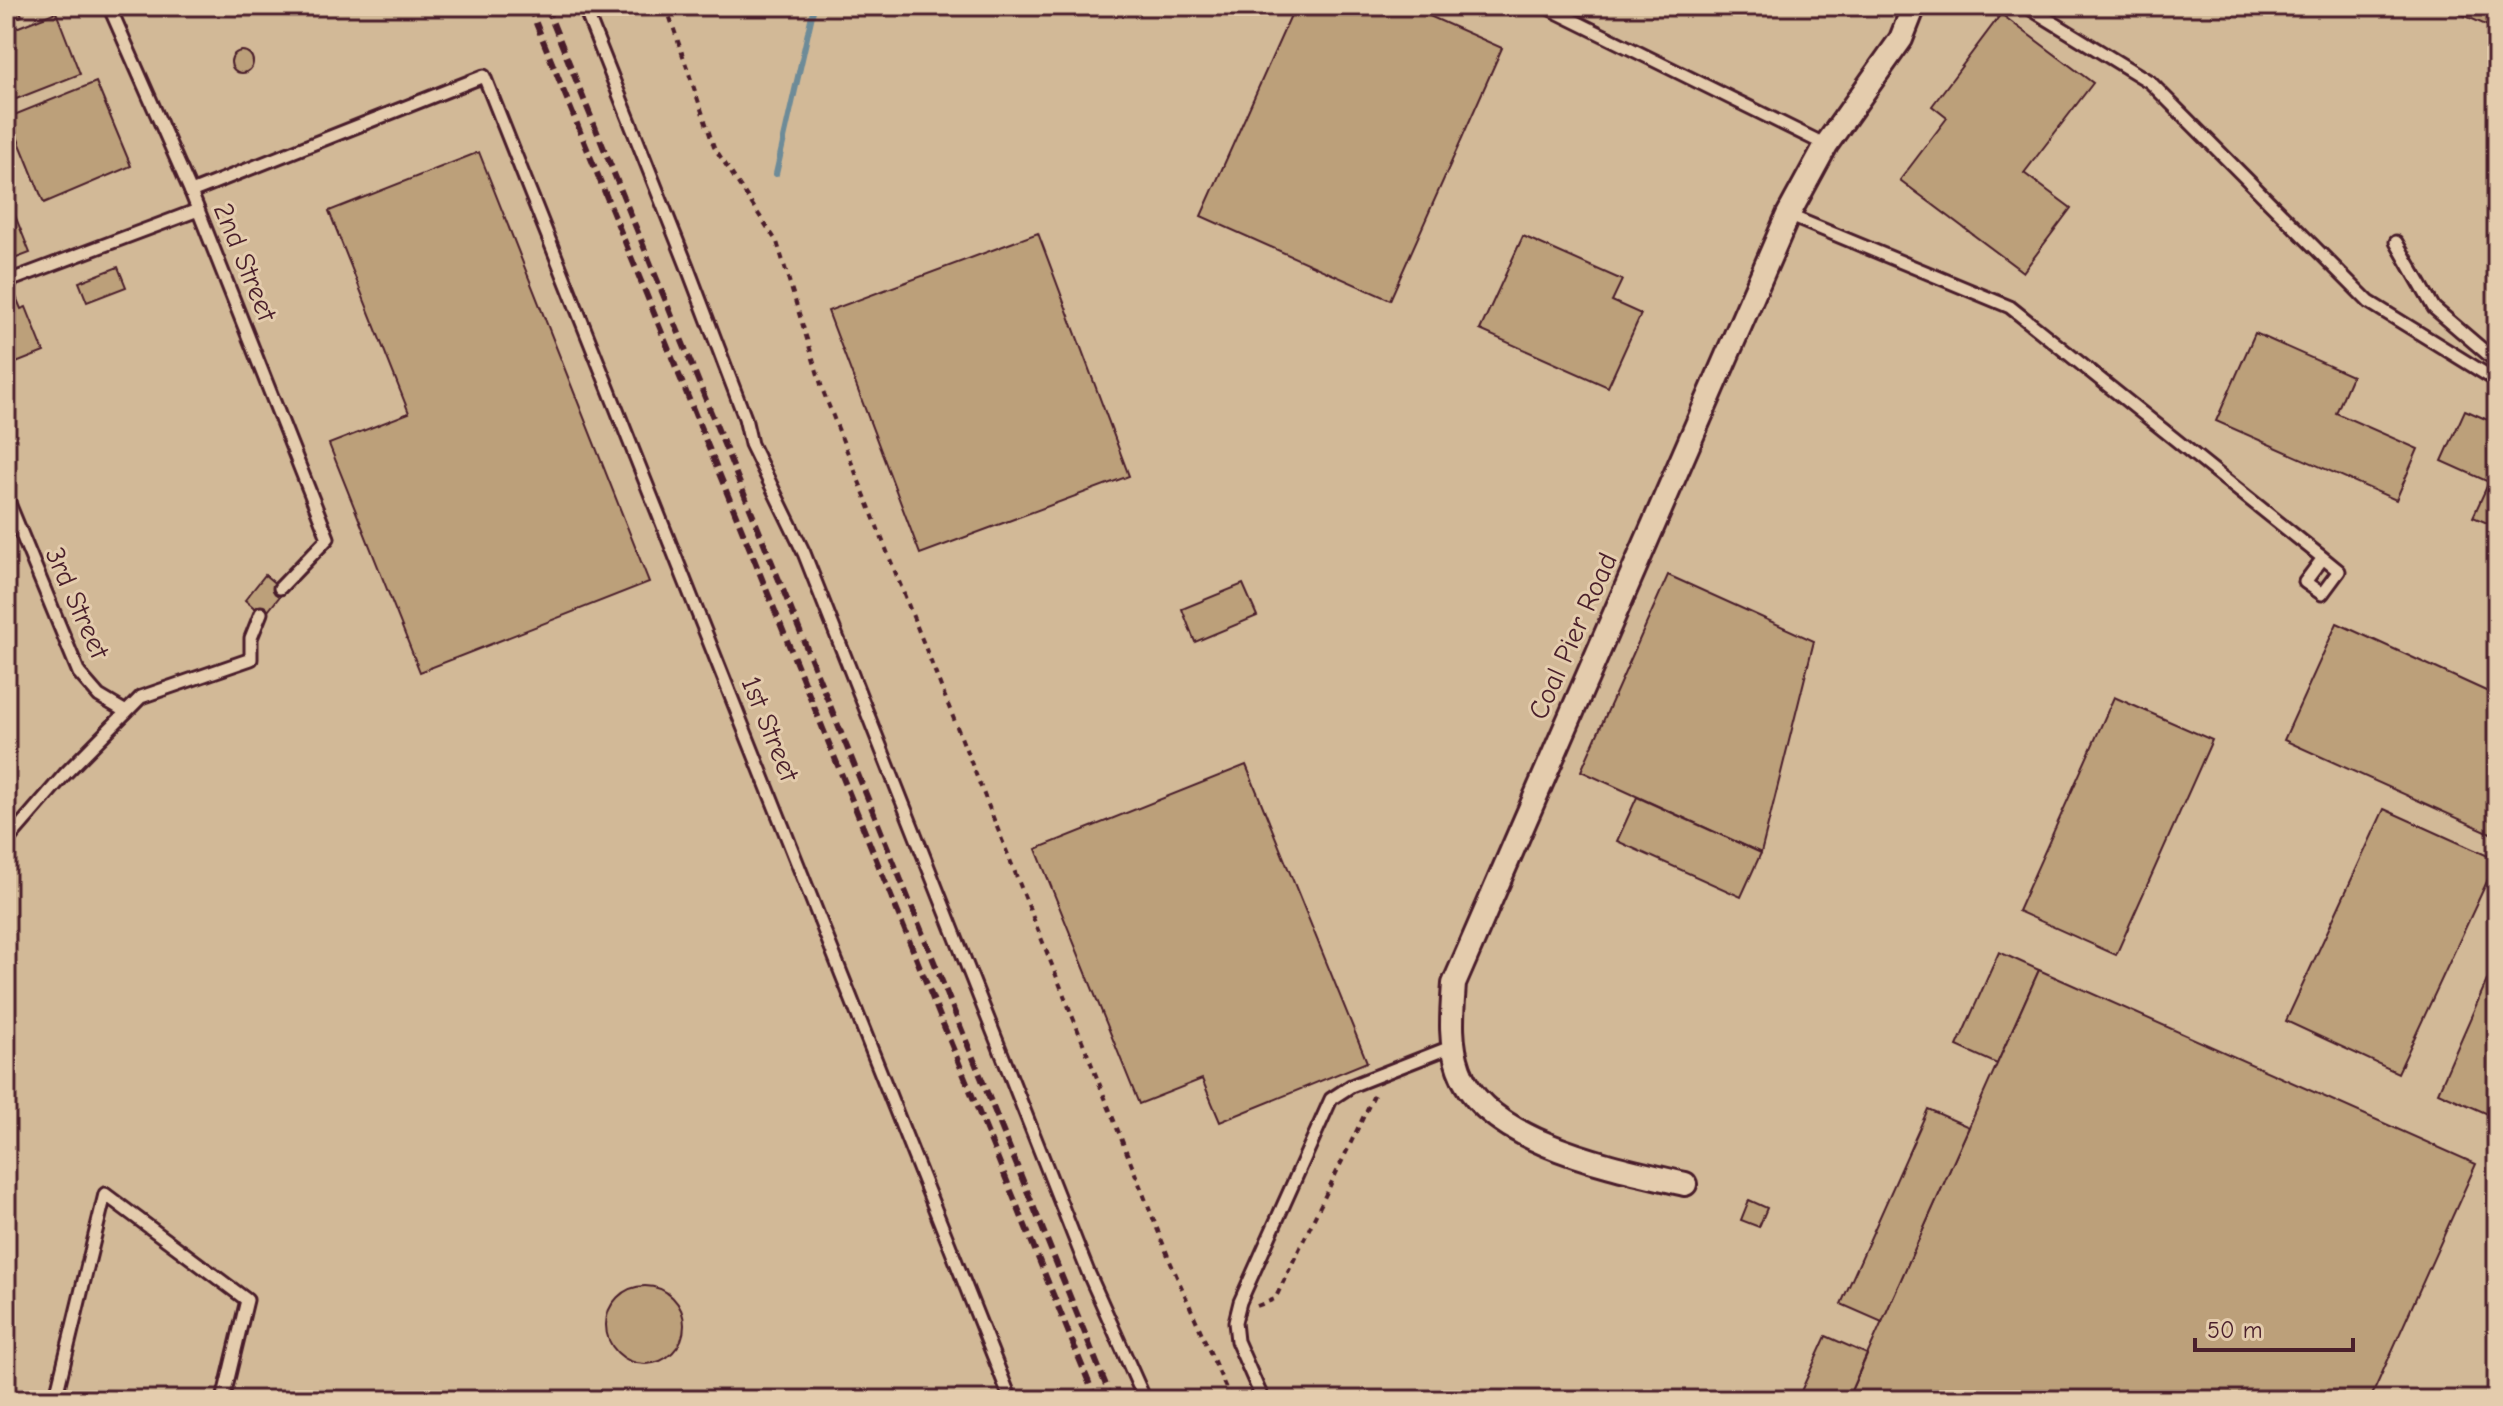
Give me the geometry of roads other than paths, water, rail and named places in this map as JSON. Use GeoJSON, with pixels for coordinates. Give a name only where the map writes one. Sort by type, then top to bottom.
{"type":"FeatureCollection","features":[{"type":"Feature","properties":{"kind":"street","name":"Coal Pier Road"},"geometry":{"type":"LineString","coordinates":[[1685,1184],[1586,1160],[1499,1121],[1474,1099],[1459,1071],[1451,1018],[1454,984],[1788,215],[1826,145],[1901,39],[1914,6]]}},
{"type":"Feature","properties":{"kind":"lane","name":"2nd Street"},"geometry":{"type":"LineString","coordinates":[[109,6],[191,192],[328,538],[280,588]]}},
{"type":"Feature","properties":{"kind":"lane"},"geometry":{"type":"LineString","coordinates":[[584,6],[745,418],[751,444],[804,553],[1088,1272],[1145,1400]]}},
{"type":"Feature","properties":{"kind":"lane"},"geometry":{"type":"LineString","coordinates":[[1544,6],[1826,145]]}},
{"type":"Feature","properties":{"kind":"lane"},"geometry":{"type":"LineString","coordinates":[[2026,6],[2150,82],[2369,302],[2497,381]]}},
{"type":"Feature","properties":{"kind":"lane","name":"1st Street"},"geometry":{"type":"LineString","coordinates":[[191,192],[484,76],[1011,1400]]}},
{"type":"Feature","properties":{"kind":"lane"},"geometry":{"type":"LineString","coordinates":[[6,282],[198,210]]}},
{"type":"Feature","properties":{"kind":"lane"},"geometry":{"type":"LineString","coordinates":[[1788,215],[2010,307],[2323,558]]}},
{"type":"Feature","properties":{"kind":"lane"},"geometry":{"type":"LineString","coordinates":[[2396,242],[2434,308],[2497,362]]}},
{"type":"Feature","properties":{"kind":"lane","name":"3rd Street"},"geometry":{"type":"LineString","coordinates":[[6,496],[79,673],[99,696],[126,712]]}},
{"type":"Feature","properties":{"kind":"lane"},"geometry":{"type":"LineString","coordinates":[[6,842],[65,774],[141,697],[251,659],[251,638],[261,613]]}},
{"type":"Feature","properties":{"kind":"lane"},"geometry":{"type":"LineString","coordinates":[[1263,1400],[1237,1341],[1235,1322],[1240,1302],[1331,1099],[1351,1086],[1453,1046]]}},
{"type":"Feature","properties":{"kind":"lane"},"geometry":{"type":"LineString","coordinates":[[55,1400],[105,1194],[247,1300],[223,1400]]}},
{"type":"Feature","properties":{"kind":"waterway"},"geometry":{"type":"LineString","coordinates":[[776,174],[814,6]]}},
{"type":"Feature","properties":{"kind":"railway"},"geometry":{"type":"LineString","coordinates":[[529,6],[1096,1400]]}},
{"type":"Feature","properties":{"kind":"railway"},"geometry":{"type":"LineString","coordinates":[[546,6],[1112,1400]]}}]}
